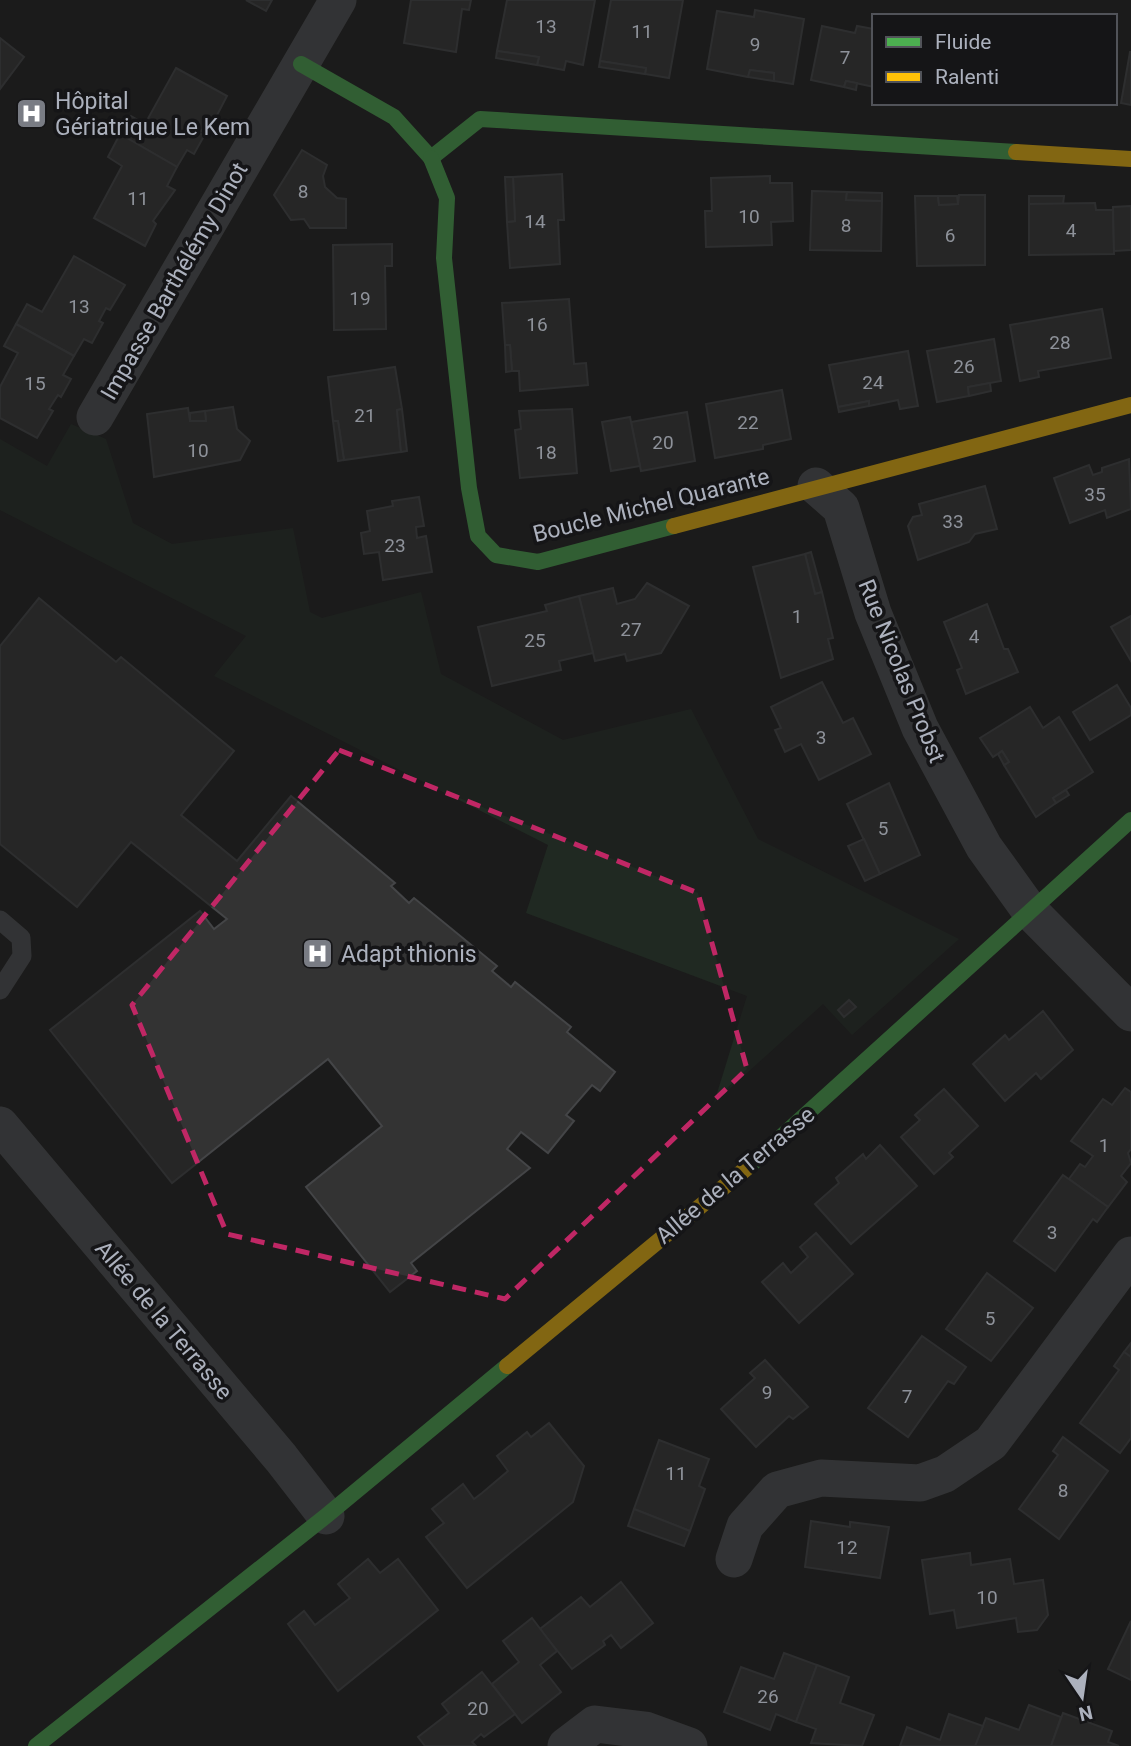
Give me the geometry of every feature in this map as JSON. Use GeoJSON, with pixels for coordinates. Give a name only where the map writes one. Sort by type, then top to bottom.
{"type":"FeatureCollection","features":[{"type":"Feature","properties":{"kind":"street","name":"Impasse Barthélémy Dinot"},"geometry":{"type":"LineString","coordinates":[[96,417],[338,0]]}},
{"type":"Feature","properties":{"kind":"street","name":"Boucle Michel Quarante"},"geometry":{"type":"LineString","coordinates":[[300,64],[394,117],[431,159],[447,198],[444,257],[469,488],[478,536],[496,555],[538,562],[816,486],[1131,405]]}},
{"type":"Feature","properties":{"kind":"street"},"geometry":{"type":"LineString","coordinates":[[431,159],[480,119],[1131,159]]}},
{"type":"Feature","properties":{"kind":"street","name":"Rue Nicolas Probst"},"geometry":{"type":"LineString","coordinates":[[816,486],[841,508],[873,613],[920,727],[984,847],[1030,911],[1131,1013]]}},
{"type":"Feature","properties":{"kind":"street","name":"Allée de la Terrasse"},"geometry":{"type":"LineString","coordinates":[[36,1746],[326,1516],[774,1144],[980,960],[1131,820]]}},
{"type":"Feature","properties":{"kind":"street","name":"Allée de la Terrasse"},"geometry":{"type":"LineString","coordinates":[[0,1125],[281,1458],[326,1516]]}},
{"type":"Feature","properties":{"kind":"street"},"geometry":{"type":"LineString","coordinates":[[733,1559],[745,1526],[777,1490],[821,1478],[920,1483],[945,1474],[991,1443],[1131,1255]]}},
{"type":"Feature","properties":{"kind":"street"},"geometry":{"type":"LineString","coordinates":[[566,1746],[595,1724],[645,1730],[689,1746]]}},
{"type":"Feature","properties":{"kind":"lane"},"geometry":{"type":"LineString","coordinates":[[0,920],[21,938],[22,956],[0,990]]}},
{"type":"Feature","properties":{"kind":"highlighted area"},"geometry":{"type":"Polygon","coordinates":[[[339,750],[698,893],[747,1069],[505,1299],[227,1234],[132,1005],[339,750]]]}},
{"type":"Feature","properties":{"kind":"shaded area"},"geometry":{"type":"Polygon","coordinates":[[[71,424],[106,439],[133,523],[172,544],[293,528],[310,612],[322,618],[421,592],[441,674],[563,740],[691,709],[758,839],[959,939],[852,1035],[823,1004],[714,1103],[747,996],[526,913],[548,845],[214,676],[246,636],[0,510],[0,439],[47,466],[71,424]]]}},
{"type":"Feature","properties":{"kind":"building"},"geometry":{"type":"Polygon","coordinates":[[[246,0],[272,0],[266,11],[246,0]]]}},
{"type":"Feature","properties":{"kind":"building"},"geometry":{"type":"Polygon","coordinates":[[[411,0],[471,0],[469,10],[462,9],[456,52],[404,43],[411,0]]]}},
{"type":"Feature","properties":{"kind":"building"},"geometry":{"type":"Polygon","coordinates":[[[507,0],[595,0],[583,65],[566,61],[564,70],[537,65],[539,57],[497,51],[507,0]]]}},
{"type":"Feature","properties":{"kind":"building"},"geometry":{"type":"Polygon","coordinates":[[[611,0],[683,0],[669,78],[645,74],[646,68],[600,61],[611,0]]]}},
{"type":"Feature","properties":{"kind":"building"},"geometry":{"type":"Polygon","coordinates":[[[755,10],[804,19],[793,84],[774,81],[774,73],[750,70],[748,77],[707,69],[717,11],[754,17],[755,10]]]}},
{"type":"Feature","properties":{"kind":"building"},"geometry":{"type":"Polygon","coordinates":[[[822,26],[855,33],[857,26],[872,29],[872,87],[846,81],[844,87],[811,80],[822,26]]]}},
{"type":"Feature","properties":{"kind":"building"},"geometry":{"type":"Polygon","coordinates":[[[0,38],[24,57],[0,89],[0,38]]]}},
{"type":"Feature","properties":{"kind":"building"},"geometry":{"type":"Polygon","coordinates":[[[497,51],[539,57],[537,65],[496,58],[497,51]]]}},
{"type":"Feature","properties":{"kind":"building"},"geometry":{"type":"Polygon","coordinates":[[[1131,52],[1131,105],[1121,103],[1131,52]]]}},
{"type":"Feature","properties":{"kind":"building"},"geometry":{"type":"Polygon","coordinates":[[[600,61],[646,68],[645,74],[599,67],[600,61]]]}},
{"type":"Feature","properties":{"kind":"building"},"geometry":{"type":"Polygon","coordinates":[[[176,68],[227,96],[214,121],[209,119],[200,133],[204,136],[194,154],[187,150],[177,167],[120,134],[131,116],[145,124],[176,68]]]}},
{"type":"Feature","properties":{"kind":"building"},"geometry":{"type":"Polygon","coordinates":[[[750,70],[774,73],[774,81],[748,77],[750,70]]]}},
{"type":"Feature","properties":{"kind":"building"},"geometry":{"type":"Polygon","coordinates":[[[846,81],[857,83],[856,90],[844,87],[846,81]]]}},
{"type":"Feature","properties":{"kind":"building"},"geometry":{"type":"Polygon","coordinates":[[[120,134],[177,167],[167,186],[175,190],[153,221],[156,224],[145,246],[94,218],[122,166],[108,157],[120,134]]]}},
{"type":"Feature","properties":{"kind":"building"},"geometry":{"type":"Polygon","coordinates":[[[302,150],[327,165],[323,176],[325,187],[337,198],[346,199],[346,228],[310,228],[304,219],[291,220],[274,195],[302,150]]]}},
{"type":"Feature","properties":{"kind":"building"},"geometry":{"type":"Polygon","coordinates":[[[562,174],[564,220],[558,220],[560,264],[510,268],[507,222],[515,221],[513,177],[562,174]]]}},
{"type":"Feature","properties":{"kind":"building"},"geometry":{"type":"Polygon","coordinates":[[[770,176],[770,183],[792,183],[793,221],[771,222],[772,245],[706,247],[705,211],[712,211],[711,178],[770,176]]]}},
{"type":"Feature","properties":{"kind":"building"},"geometry":{"type":"Polygon","coordinates":[[[505,177],[513,177],[515,221],[507,222],[505,177]]]}},
{"type":"Feature","properties":{"kind":"building"},"geometry":{"type":"Polygon","coordinates":[[[812,191],[847,192],[846,200],[882,201],[881,251],[810,250],[812,191]]]}},
{"type":"Feature","properties":{"kind":"building"},"geometry":{"type":"Polygon","coordinates":[[[847,192],[882,193],[882,201],[846,200],[847,192]]]}},
{"type":"Feature","properties":{"kind":"building"},"geometry":{"type":"Polygon","coordinates":[[[959,195],[985,195],[985,265],[917,266],[915,196],[938,196],[939,205],[958,204],[959,195]]]}},
{"type":"Feature","properties":{"kind":"building"},"geometry":{"type":"Polygon","coordinates":[[[938,196],[957,196],[958,204],[939,205],[938,196]]]}},
{"type":"Feature","properties":{"kind":"building"},"geometry":{"type":"Polygon","coordinates":[[[1029,196],[1064,196],[1063,204],[1029,204],[1029,196]]]}},
{"type":"Feature","properties":{"kind":"building"},"geometry":{"type":"Polygon","coordinates":[[[1095,203],[1096,210],[1113,210],[1114,254],[1029,255],[1029,204],[1095,203]]]}},
{"type":"Feature","properties":{"kind":"building"},"geometry":{"type":"Polygon","coordinates":[[[1131,206],[1131,250],[1114,251],[1113,207],[1131,206]]]}},
{"type":"Feature","properties":{"kind":"building"},"geometry":{"type":"Polygon","coordinates":[[[392,244],[392,266],[385,266],[386,329],[334,330],[333,245],[392,244]]]}},
{"type":"Feature","properties":{"kind":"building"},"geometry":{"type":"Polygon","coordinates":[[[74,256],[125,285],[110,310],[106,308],[99,321],[103,323],[92,343],[84,339],[74,356],[16,324],[27,304],[42,312],[74,256]]]}},
{"type":"Feature","properties":{"kind":"building"},"geometry":{"type":"Polygon","coordinates":[[[569,299],[574,364],[586,363],[588,385],[520,391],[519,371],[512,371],[510,345],[505,345],[502,303],[569,299]]]}},
{"type":"Feature","properties":{"kind":"building"},"geometry":{"type":"Polygon","coordinates":[[[1102,309],[1111,358],[1038,371],[1039,377],[1020,381],[1010,325],[1102,309]]]}},
{"type":"Feature","properties":{"kind":"building"},"geometry":{"type":"Polygon","coordinates":[[[16,324],[74,356],[63,375],[71,379],[61,397],[58,395],[49,409],[53,411],[37,438],[0,418],[0,387],[18,353],[4,346],[16,324]]]}},
{"type":"Feature","properties":{"kind":"building"},"geometry":{"type":"Polygon","coordinates":[[[994,339],[1001,381],[968,387],[969,396],[937,402],[927,351],[994,339]]]}},
{"type":"Feature","properties":{"kind":"building"},"geometry":{"type":"Polygon","coordinates":[[[505,345],[510,345],[512,371],[506,372],[505,345]]]}},
{"type":"Feature","properties":{"kind":"building"},"geometry":{"type":"Polygon","coordinates":[[[908,351],[918,406],[900,409],[898,400],[869,406],[869,401],[838,407],[829,365],[908,351]]]}},
{"type":"Feature","properties":{"kind":"building"},"geometry":{"type":"Polygon","coordinates":[[[395,367],[402,409],[397,410],[401,452],[344,460],[338,421],[333,421],[328,377],[395,367]]]}},
{"type":"Feature","properties":{"kind":"building"},"geometry":{"type":"Polygon","coordinates":[[[990,383],[991,391],[969,396],[968,387],[990,383]]]}},
{"type":"Feature","properties":{"kind":"building"},"geometry":{"type":"Polygon","coordinates":[[[782,390],[791,439],[763,445],[763,449],[715,458],[706,404],[782,390]]]}},
{"type":"Feature","properties":{"kind":"building"},"geometry":{"type":"Polygon","coordinates":[[[869,401],[869,406],[839,412],[838,407],[869,401]]]}},
{"type":"Feature","properties":{"kind":"building"},"geometry":{"type":"Polygon","coordinates":[[[233,407],[237,429],[250,441],[240,460],[154,477],[147,414],[188,408],[190,421],[206,421],[205,411],[233,407]]]}},
{"type":"Feature","properties":{"kind":"building"},"geometry":{"type":"Polygon","coordinates":[[[402,409],[407,451],[401,452],[397,410],[402,409]]]}},
{"type":"Feature","properties":{"kind":"building"},"geometry":{"type":"Polygon","coordinates":[[[572,409],[577,473],[520,478],[515,430],[521,429],[519,411],[572,409]]]}},
{"type":"Feature","properties":{"kind":"building"},"geometry":{"type":"Polygon","coordinates":[[[205,411],[206,421],[190,421],[190,413],[205,411]]]}},
{"type":"Feature","properties":{"kind":"building"},"geometry":{"type":"Polygon","coordinates":[[[687,412],[695,461],[641,471],[631,422],[687,412]]]}},
{"type":"Feature","properties":{"kind":"building"},"geometry":{"type":"Polygon","coordinates":[[[630,417],[640,466],[611,471],[602,422],[630,417]]]}},
{"type":"Feature","properties":{"kind":"building"},"geometry":{"type":"Polygon","coordinates":[[[333,421],[338,421],[344,460],[338,461],[333,421]]]}},
{"type":"Feature","properties":{"kind":"building"},"geometry":{"type":"Polygon","coordinates":[[[1129,459],[1131,509],[1107,518],[1105,510],[1070,523],[1054,478],[1089,465],[1093,475],[1102,472],[1102,468],[1129,459]]]}},
{"type":"Feature","properties":{"kind":"building"},"geometry":{"type":"Polygon","coordinates":[[[985,486],[997,529],[975,534],[969,542],[918,560],[908,526],[913,517],[922,515],[919,504],[985,486]]]}},
{"type":"Feature","properties":{"kind":"building"},"geometry":{"type":"Polygon","coordinates":[[[419,497],[424,526],[416,527],[417,538],[426,536],[432,572],[383,580],[379,552],[364,554],[361,533],[370,531],[367,511],[393,506],[392,501],[419,497]]]}},
{"type":"Feature","properties":{"kind":"building"},"geometry":{"type":"Polygon","coordinates":[[[811,552],[822,592],[815,594],[805,554],[811,552]]]}},
{"type":"Feature","properties":{"kind":"building"},"geometry":{"type":"Polygon","coordinates":[[[805,554],[815,594],[822,592],[833,638],[828,639],[833,659],[781,678],[753,567],[805,554]]]}},
{"type":"Feature","properties":{"kind":"building"},"geometry":{"type":"Polygon","coordinates":[[[647,583],[689,606],[661,653],[627,661],[625,654],[595,661],[579,596],[613,588],[617,604],[635,599],[647,583]]]}},
{"type":"Feature","properties":{"kind":"building"},"geometry":{"type":"Polygon","coordinates":[[[579,596],[593,653],[559,661],[561,670],[492,686],[478,627],[547,611],[545,605],[579,596]]]}},
{"type":"Feature","properties":{"kind":"building"},"geometry":{"type":"Polygon","coordinates":[[[39,598],[116,662],[121,657],[234,751],[181,815],[237,861],[291,796],[395,883],[391,886],[409,903],[414,898],[497,966],[492,971],[511,987],[515,982],[571,1027],[567,1032],[615,1072],[600,1091],[592,1085],[566,1115],[574,1121],[548,1153],[521,1132],[507,1149],[530,1168],[411,1263],[417,1271],[390,1292],[306,1187],[382,1126],[328,1059],[172,1183],[50,1030],[200,911],[214,929],[227,919],[131,842],[77,907],[0,844],[0,646],[39,598]]]}},
{"type":"Feature","properties":{"kind":"building"},"geometry":{"type":"Polygon","coordinates":[[[987,604],[1004,649],[1008,649],[1018,672],[966,694],[957,670],[962,668],[944,622],[987,604]]]}},
{"type":"Feature","properties":{"kind":"building"},"geometry":{"type":"Polygon","coordinates":[[[1131,616],[1131,661],[1111,627],[1131,616]]]}},
{"type":"Feature","properties":{"kind":"building"},"geometry":{"type":"Polygon","coordinates":[[[822,682],[843,723],[853,718],[871,754],[819,780],[801,744],[785,752],[775,730],[781,728],[771,707],[822,682]]]}},
{"type":"Feature","properties":{"kind":"building"},"geometry":{"type":"Polygon","coordinates":[[[1117,685],[1131,708],[1131,715],[1090,740],[1073,712],[1117,685]]]}},
{"type":"Feature","properties":{"kind":"building"},"geometry":{"type":"Polygon","coordinates":[[[1030,707],[1043,728],[1059,717],[1093,772],[1053,798],[1056,803],[1036,817],[1004,765],[1009,762],[1002,751],[993,757],[980,738],[1030,707]]]}},
{"type":"Feature","properties":{"kind":"building"},"geometry":{"type":"Polygon","coordinates":[[[1002,751],[1009,762],[1004,765],[998,754],[1002,751]]]}},
{"type":"Feature","properties":{"kind":"building"},"geometry":{"type":"Polygon","coordinates":[[[889,783],[920,855],[880,874],[847,804],[889,783]]]}},
{"type":"Feature","properties":{"kind":"building"},"geometry":{"type":"Polygon","coordinates":[[[1066,790],[1069,795],[1056,803],[1053,798],[1066,790]]]}},
{"type":"Feature","properties":{"kind":"building"},"geometry":{"type":"Polygon","coordinates":[[[864,839],[880,874],[865,881],[848,846],[864,839]]]}},
{"type":"Feature","properties":{"kind":"building"},"geometry":{"type":"Polygon","coordinates":[[[849,1000],[856,1007],[844,1017],[838,1010],[849,1000]]]}},
{"type":"Feature","properties":{"kind":"building"},"geometry":{"type":"Polygon","coordinates":[[[1043,1011],[1073,1050],[1041,1079],[1036,1073],[1005,1101],[973,1064],[1005,1035],[1009,1040],[1043,1011]]]}},
{"type":"Feature","properties":{"kind":"building"},"geometry":{"type":"Polygon","coordinates":[[[1125,1088],[1131,1092],[1131,1149],[1128,1153],[1131,1163],[1121,1176],[1127,1182],[1108,1207],[1069,1179],[1080,1164],[1085,1167],[1093,1156],[1071,1141],[1103,1099],[1112,1105],[1125,1088]]]}},
{"type":"Feature","properties":{"kind":"building"},"geometry":{"type":"Polygon","coordinates":[[[944,1089],[978,1126],[949,1153],[953,1157],[934,1174],[901,1137],[920,1120],[915,1115],[944,1089]]]}},
{"type":"Feature","properties":{"kind":"building"},"geometry":{"type":"Polygon","coordinates":[[[880,1145],[917,1186],[851,1244],[815,1204],[839,1183],[836,1178],[863,1154],[866,1159],[880,1145]]]}},
{"type":"Feature","properties":{"kind":"building"},"geometry":{"type":"Polygon","coordinates":[[[1063,1175],[1108,1207],[1097,1222],[1093,1219],[1055,1271],[1014,1241],[1063,1175]]]}},
{"type":"Feature","properties":{"kind":"building"},"geometry":{"type":"Polygon","coordinates":[[[816,1233],[853,1274],[799,1323],[762,1282],[783,1263],[791,1273],[808,1257],[800,1247],[816,1233]]]}},
{"type":"Feature","properties":{"kind":"building"},"geometry":{"type":"Polygon","coordinates":[[[987,1273],[1033,1308],[991,1361],[946,1329],[987,1273]]]}},
{"type":"Feature","properties":{"kind":"building"},"geometry":{"type":"Polygon","coordinates":[[[922,1336],[966,1367],[954,1384],[948,1381],[908,1437],[868,1408],[922,1336]]]}},
{"type":"Feature","properties":{"kind":"building"},"geometry":{"type":"Polygon","coordinates":[[[1131,1343],[1131,1357],[1124,1352],[1131,1343]]]}},
{"type":"Feature","properties":{"kind":"building"},"geometry":{"type":"Polygon","coordinates":[[[1124,1352],[1131,1357],[1131,1438],[1120,1453],[1080,1423],[1119,1370],[1114,1366],[1124,1352]]]}},
{"type":"Feature","properties":{"kind":"building"},"geometry":{"type":"Polygon","coordinates":[[[765,1360],[808,1407],[793,1419],[789,1416],[756,1447],[721,1409],[755,1378],[750,1373],[765,1360]]]}},
{"type":"Feature","properties":{"kind":"building"},"geometry":{"type":"Polygon","coordinates":[[[549,1423],[584,1466],[573,1502],[467,1588],[426,1537],[444,1523],[432,1509],[463,1484],[474,1499],[508,1471],[497,1456],[527,1432],[531,1437],[549,1423]]]}},
{"type":"Feature","properties":{"kind":"building"},"geometry":{"type":"Polygon","coordinates":[[[1063,1437],[1108,1471],[1059,1539],[1019,1509],[1058,1455],[1053,1451],[1063,1437]]]}},
{"type":"Feature","properties":{"kind":"building"},"geometry":{"type":"Polygon","coordinates":[[[659,1440],[709,1459],[699,1486],[705,1489],[690,1531],[634,1509],[659,1440]]]}},
{"type":"Feature","properties":{"kind":"building"},"geometry":{"type":"Polygon","coordinates":[[[634,1509],[690,1531],[684,1546],[628,1526],[634,1509]]]}},
{"type":"Feature","properties":{"kind":"building"},"geometry":{"type":"Polygon","coordinates":[[[811,1521],[850,1527],[850,1522],[889,1527],[880,1578],[805,1567],[811,1521]]]}},
{"type":"Feature","properties":{"kind":"building"},"geometry":{"type":"Polygon","coordinates":[[[970,1553],[971,1565],[1010,1559],[1014,1584],[1043,1580],[1048,1615],[1037,1630],[1018,1632],[1016,1618],[957,1628],[954,1610],[930,1614],[922,1560],[970,1553]]]}},
{"type":"Feature","properties":{"kind":"building"},"geometry":{"type":"Polygon","coordinates":[[[368,1559],[380,1573],[398,1559],[438,1610],[338,1691],[288,1624],[304,1611],[315,1625],[350,1598],[338,1584],[368,1559]]]}},
{"type":"Feature","properties":{"kind":"building"},"geometry":{"type":"Polygon","coordinates":[[[621,1582],[653,1623],[621,1648],[611,1635],[603,1641],[605,1645],[572,1669],[540,1629],[581,1597],[590,1607],[621,1582]]]}},
{"type":"Feature","properties":{"kind":"building"},"geometry":{"type":"Polygon","coordinates":[[[532,1618],[557,1651],[540,1665],[561,1692],[522,1723],[492,1684],[519,1662],[503,1641],[532,1618]]]}},
{"type":"Feature","properties":{"kind":"building"},"geometry":{"type":"Polygon","coordinates":[[[1131,1621],[1131,1680],[1108,1669],[1131,1621]]]}},
{"type":"Feature","properties":{"kind":"building"},"geometry":{"type":"Polygon","coordinates":[[[784,1653],[817,1665],[796,1722],[776,1714],[770,1730],[724,1712],[741,1667],[774,1679],[784,1653]]]}},
{"type":"Feature","properties":{"kind":"building"},"geometry":{"type":"Polygon","coordinates":[[[817,1665],[849,1677],[840,1703],[874,1715],[862,1746],[811,1743],[816,1729],[796,1722],[817,1665]]]}},
{"type":"Feature","properties":{"kind":"building"},"geometry":{"type":"Polygon","coordinates":[[[482,1672],[515,1714],[484,1737],[481,1734],[472,1742],[476,1746],[425,1746],[418,1737],[449,1713],[442,1704],[482,1672]]]}},
{"type":"Feature","properties":{"kind":"building"},"geometry":{"type":"Polygon","coordinates":[[[1029,1705],[1061,1717],[1051,1746],[975,1746],[986,1718],[1019,1730],[1029,1705]]]}},
{"type":"Feature","properties":{"kind":"building"},"geometry":{"type":"Polygon","coordinates":[[[1063,1713],[1112,1731],[1108,1742],[1119,1746],[1051,1746],[1063,1713]]]}},
{"type":"Feature","properties":{"kind":"building"},"geometry":{"type":"Polygon","coordinates":[[[949,1714],[983,1726],[975,1746],[900,1746],[907,1727],[940,1740],[949,1714]]]}},
{"type":"Feature","properties":{"kind":"traffic: fast"},"geometry":{"type":"LineString","coordinates":[[301,64],[394,117],[431,158],[480,119],[1016,152]]}},
{"type":"Feature","properties":{"kind":"traffic: fast"},"geometry":{"type":"LineString","coordinates":[[431,158],[447,198],[444,258],[469,488],[478,536],[496,555],[538,562],[674,526]]}},
{"type":"Feature","properties":{"kind":"traffic: fast"},"geometry":{"type":"LineString","coordinates":[[748,1167],[1131,820]]}},
{"type":"Feature","properties":{"kind":"traffic: fast"},"geometry":{"type":"LineString","coordinates":[[36,1746],[326,1516],[507,1366]]}},
{"type":"Feature","properties":{"kind":"traffic: slow"},"geometry":{"type":"LineString","coordinates":[[1016,152],[1131,159]]}},
{"type":"Feature","properties":{"kind":"traffic: slow"},"geometry":{"type":"LineString","coordinates":[[674,526],[1131,405]]}},
{"type":"Feature","properties":{"kind":"traffic: slow"},"geometry":{"type":"LineString","coordinates":[[507,1366],[748,1167]]}},
{"type":"Feature","properties":{"kind":"place","name":"Hôpital Gériatrique Le Kem"},"geometry":{"type":"Point","coordinates":[32,114]}},
{"type":"Feature","properties":{"kind":"place","name":"Adapt thionis"},"geometry":{"type":"Point","coordinates":[318,954]}}]}
